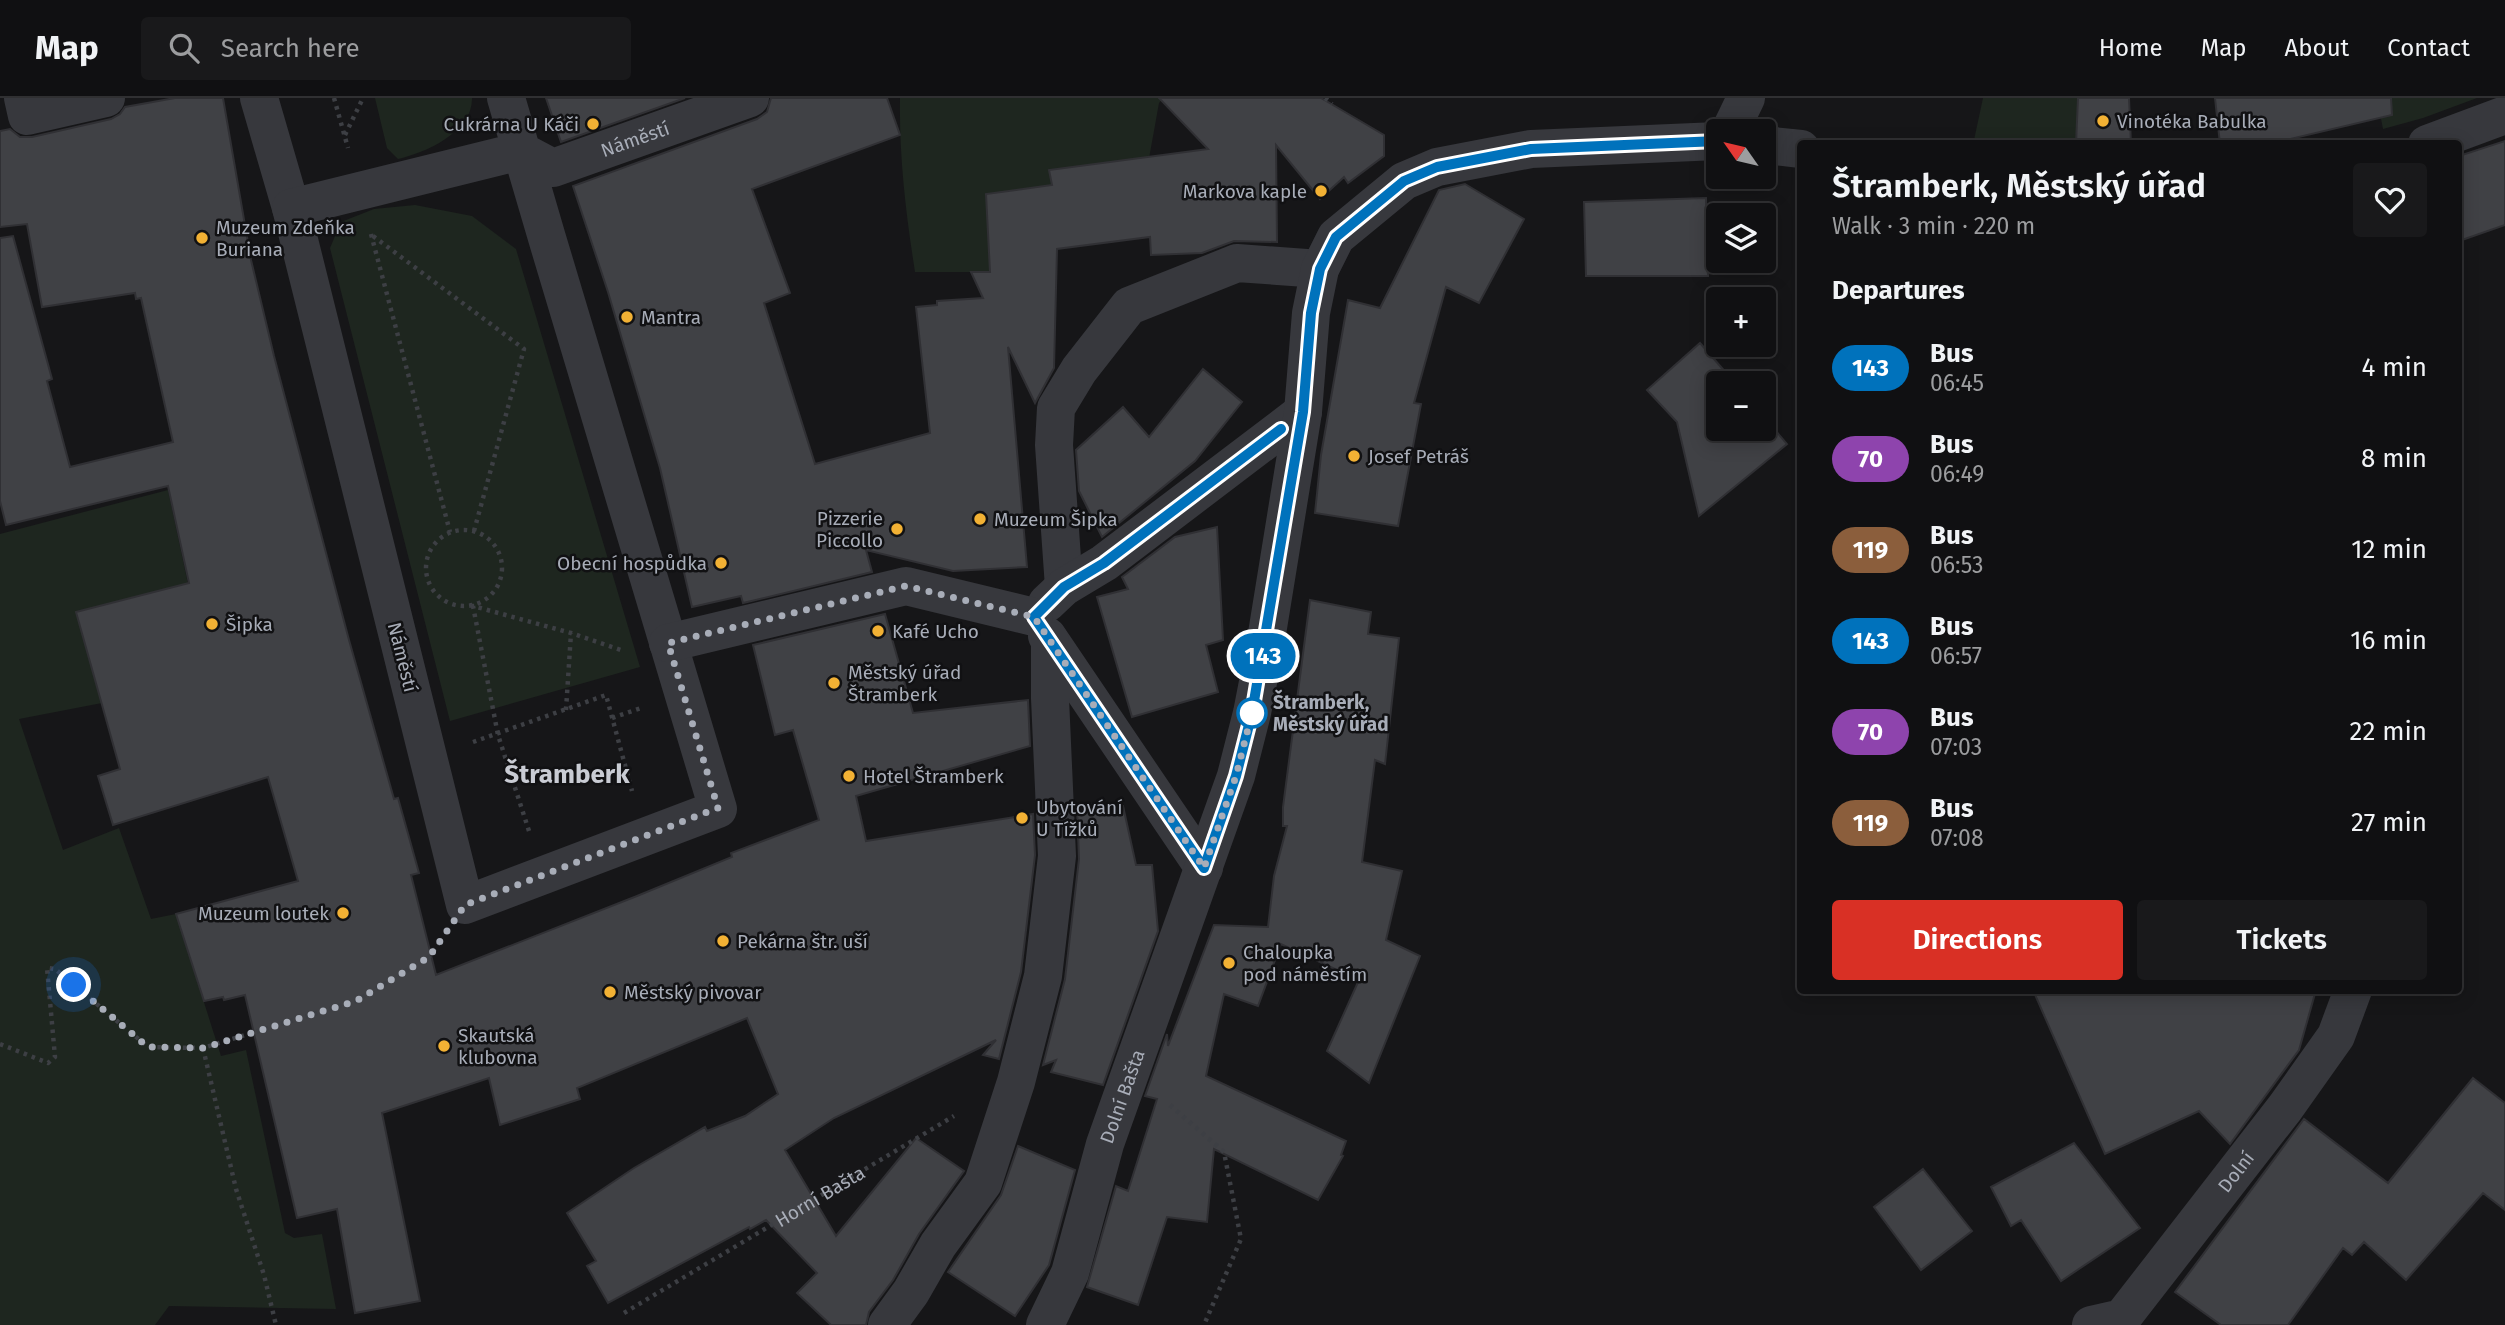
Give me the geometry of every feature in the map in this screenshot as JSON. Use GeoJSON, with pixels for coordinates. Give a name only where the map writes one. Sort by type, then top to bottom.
{"type":"FeatureCollection","features":[{"type":"Feature","properties":{"kind":"street"},"geometry":{"type":"LineString","coordinates":[[23,98],[27,116],[106,98]]}},
{"type":"Feature","properties":{"kind":"street","name":"Náměstí"},"geometry":{"type":"LineString","coordinates":[[259,98],[291,208],[465,905]]}},
{"type":"Feature","properties":{"kind":"street"},"geometry":{"type":"LineString","coordinates":[[465,905],[718,808],[506,98]]}},
{"type":"Feature","properties":{"kind":"street","name":"Náměstí"},"geometry":{"type":"LineString","coordinates":[[521,151],[553,168],[750,98]]}},
{"type":"Feature","properties":{"kind":"street"},"geometry":{"type":"LineString","coordinates":[[1736,119],[1746,98]]}},
{"type":"Feature","properties":{"kind":"street"},"geometry":{"type":"LineString","coordinates":[[2438,140],[2505,115]]}},
{"type":"Feature","properties":{"kind":"street","name":"Dolní Bašta"},"geometry":{"type":"LineString","coordinates":[[1045,1325],[1070,1273],[1105,1144],[1236,776],[1252,713],[1303,412],[1311,313],[1320,269],[1336,237],[1375,202],[1404,181],[1437,167],[1531,149],[1706,142]]}},
{"type":"Feature","properties":{"kind":"street"},"geometry":{"type":"LineString","coordinates":[[1776,146],[1797,149]]}},
{"type":"Feature","properties":{"kind":"street"},"geometry":{"type":"LineString","coordinates":[[291,208],[521,151]]}},
{"type":"Feature","properties":{"kind":"street"},"geometry":{"type":"LineString","coordinates":[[1064,587],[1054,445],[1056,408],[1079,370],[1129,306],[1237,263],[1320,269]]}},
{"type":"Feature","properties":{"kind":"street"},"geometry":{"type":"LineString","coordinates":[[887,1325],[911,1292],[938,1245],[983,1183],[1016,1082],[1043,976],[1057,856],[1050,698],[1042,629],[1064,587],[1104,563],[1303,412]]}},
{"type":"Feature","properties":{"kind":"street"},"geometry":{"type":"LineString","coordinates":[[668,643],[906,586],[1042,629],[1204,868]]}},
{"type":"Feature","properties":{"kind":"street","name":"Dolní"},"geometry":{"type":"LineString","coordinates":[[2112,1323],[2285,1108],[2336,1036],[2352,994]]}},
{"type":"Feature","properties":{"kind":"path"},"geometry":{"type":"LineString","coordinates":[[344,135],[363,98]]}},
{"type":"Feature","properties":{"kind":"path"},"geometry":{"type":"LineString","coordinates":[[1325,98],[1332,104]]}},
{"type":"Feature","properties":{"kind":"path"},"geometry":{"type":"LineString","coordinates":[[450,532],[372,235],[524,349],[474,531]]}},
{"type":"Feature","properties":{"kind":"path"},"geometry":{"type":"LineString","coordinates":[[474,531],[494,543],[499,552],[503,566],[498,586],[489,598],[473,606],[465,607],[443,601],[433,592],[427,581],[426,560],[430,549],[450,532],[474,531]]}},
{"type":"Feature","properties":{"kind":"path"},"geometry":{"type":"LineString","coordinates":[[473,606],[571,633],[636,655],[668,643]]}},
{"type":"Feature","properties":{"kind":"path"},"geometry":{"type":"LineString","coordinates":[[473,606],[498,735]]}},
{"type":"Feature","properties":{"kind":"path"},"geometry":{"type":"LineString","coordinates":[[566,710],[571,633]]}},
{"type":"Feature","properties":{"kind":"path"},"geometry":{"type":"LineString","coordinates":[[428,757],[498,735],[606,695],[645,837]]}},
{"type":"Feature","properties":{"kind":"path"},"geometry":{"type":"LineString","coordinates":[[0,1044],[48,1063],[55,1057],[47,968],[55,969],[148,1047],[203,1048],[356,1001],[429,957],[465,905]]}},
{"type":"Feature","properties":{"kind":"path"},"geometry":{"type":"LineString","coordinates":[[203,1048],[236,1189],[264,1275],[276,1325]]}},
{"type":"Feature","properties":{"kind":"path"},"geometry":{"type":"LineString","coordinates":[[1131,1071],[1224,1152],[1241,1239],[1203,1325]]}},
{"type":"Feature","properties":{"kind":"path","name":"Horní Bašta"},"geometry":{"type":"LineString","coordinates":[[624,1313],[923,1134],[1016,1082]]}},
{"type":"Feature","properties":{"kind":"shaded area"},"geometry":{"type":"Polygon","coordinates":[[[375,98],[472,98],[465,121],[456,131],[434,146],[398,159],[387,148],[375,98]]]}},
{"type":"Feature","properties":{"kind":"shaded area"},"geometry":{"type":"Polygon","coordinates":[[[900,98],[1163,98],[1159,103],[1148,164],[1049,171],[1052,185],[986,195],[990,272],[915,272],[904,185],[900,98]]]}},
{"type":"Feature","properties":{"kind":"shaded area"},"geometry":{"type":"Polygon","coordinates":[[[1983,98],[2078,98],[2076,140],[1974,140],[1983,98]]]}},
{"type":"Feature","properties":{"kind":"shaded area"},"geometry":{"type":"Polygon","coordinates":[[[2377,98],[2477,98],[2383,129],[2377,98]]]}},
{"type":"Feature","properties":{"kind":"shaded area"},"geometry":{"type":"Polygon","coordinates":[[[415,205],[472,216],[516,249],[640,667],[450,721],[330,248],[341,222],[374,209],[415,205]]]}},
{"type":"Feature","properties":{"kind":"shaded area"},"geometry":{"type":"Polygon","coordinates":[[[168,490],[188,584],[77,612],[102,703],[19,719],[63,850],[119,828],[151,919],[176,914],[221,1056],[246,1050],[285,1233],[294,1238],[322,1234],[336,1309],[169,1306],[155,1325],[0,1325],[0,534],[168,490]]]}},
{"type":"Feature","properties":{"kind":"building"},"geometry":{"type":"Polygon","coordinates":[[[175,98],[223,98],[251,260],[274,356],[349,640],[394,799],[398,798],[419,873],[411,875],[436,975],[732,857],[731,853],[819,820],[793,730],[775,735],[753,645],[885,614],[913,713],[1028,700],[1030,746],[856,796],[866,841],[1033,814],[1035,855],[1021,972],[999,1059],[983,1055],[996,1040],[834,1118],[785,1150],[836,1236],[916,1138],[964,1171],[919,1234],[893,1280],[869,1312],[866,1325],[831,1325],[797,1293],[817,1273],[766,1220],[608,1303],[587,1266],[596,1261],[567,1213],[634,1168],[705,1127],[707,1131],[745,1116],[778,1094],[747,1018],[577,1088],[580,1099],[500,1125],[489,1078],[382,1113],[420,1301],[355,1313],[337,1209],[297,1218],[245,995],[204,1001],[176,914],[298,881],[268,777],[113,825],[98,776],[120,769],[76,612],[189,583],[168,486],[6,525],[0,501],[0,238],[13,236],[52,379],[47,381],[70,467],[173,442],[141,298],[136,299],[135,293],[42,307],[27,224],[0,227],[0,131],[10,129],[20,137],[32,137],[111,119],[125,107],[175,98]]]}},
{"type":"Feature","properties":{"kind":"building","name":"Cukrárna U Káči"},"geometry":{"type":"Polygon","coordinates":[[[546,98],[685,98],[561,142],[546,98]]]}},
{"type":"Feature","properties":{"kind":"building"},"geometry":{"type":"Polygon","coordinates":[[[771,98],[887,98],[900,135],[752,189],[790,293],[764,303],[815,464],[930,433],[916,307],[937,305],[937,301],[983,298],[971,272],[990,272],[986,194],[1052,185],[1049,170],[1208,149],[1159,98],[1321,98],[1384,135],[1384,156],[1348,183],[1344,177],[1320,199],[1276,145],[1277,242],[1234,241],[1202,253],[1151,255],[1150,237],[1057,249],[1054,368],[1035,403],[1008,347],[1027,567],[953,571],[866,550],[872,572],[743,603],[741,596],[692,607],[660,468],[608,292],[573,186],[757,119],[767,112],[771,98]]]}},
{"type":"Feature","properties":{"kind":"building","name":"Vinotéka Babulka"},"geometry":{"type":"Polygon","coordinates":[[[2078,98],[2129,98],[2131,140],[2076,140],[2078,98]]]}},
{"type":"Feature","properties":{"kind":"building"},"geometry":{"type":"Polygon","coordinates":[[[2215,98],[2391,98],[2392,115],[2286,140],[2220,140],[2215,98]]]}},
{"type":"Feature","properties":{"kind":"building"},"geometry":{"type":"Polygon","coordinates":[[[2505,141],[2505,225],[2462,240],[2462,155],[2505,141]]]}},
{"type":"Feature","properties":{"kind":"building"},"geometry":{"type":"Polygon","coordinates":[[[1465,184],[1524,219],[1479,303],[1446,287],[1414,403],[1421,404],[1398,526],[1315,513],[1321,455],[1348,300],[1380,308],[1439,190],[1465,184]]]}},
{"type":"Feature","properties":{"kind":"building"},"geometry":{"type":"Polygon","coordinates":[[[1706,198],[1708,276],[1586,276],[1584,202],[1706,198]]]}},
{"type":"Feature","properties":{"kind":"building"},"geometry":{"type":"Polygon","coordinates":[[[1700,343],[1706,350],[1706,357],[1712,357],[1724,371],[1706,371],[1706,441],[1776,441],[1776,431],[1787,444],[1699,516],[1677,422],[1647,390],[1700,343]]]}},
{"type":"Feature","properties":{"kind":"building"},"geometry":{"type":"Polygon","coordinates":[[[1203,369],[1242,402],[1195,461],[1102,537],[1079,491],[1076,450],[1123,407],[1149,437],[1203,369]]]}},
{"type":"Feature","properties":{"kind":"building"},"geometry":{"type":"Polygon","coordinates":[[[1217,527],[1223,640],[1206,645],[1218,692],[1132,717],[1097,597],[1128,589],[1122,577],[1175,537],[1217,527]]]}},
{"type":"Feature","properties":{"kind":"building"},"geometry":{"type":"Polygon","coordinates":[[[1310,600],[1371,612],[1368,634],[1399,638],[1385,764],[1375,760],[1362,862],[1402,871],[1386,940],[1420,956],[1369,1083],[1327,1051],[1359,980],[1281,944],[1258,1006],[1224,994],[1206,1076],[1346,1141],[1341,1155],[1343,1156],[1318,1200],[1214,1149],[1207,1222],[1167,1217],[1138,1305],[1087,1287],[1116,1186],[1128,1191],[1157,1099],[1145,1096],[1167,1034],[1168,1046],[1214,925],[1268,927],[1274,876],[1287,826],[1283,826],[1283,807],[1310,600]]]}},
{"type":"Feature","properties":{"kind":"building"},"geometry":{"type":"Polygon","coordinates":[[[1093,804],[1123,806],[1136,865],[1152,865],[1158,931],[1103,1085],[1051,1072],[1056,1060],[1043,1065],[1065,979],[1079,859],[1077,807],[1093,804]]]}},
{"type":"Feature","properties":{"kind":"building"},"geometry":{"type":"Polygon","coordinates":[[[2035,994],[2315,994],[2299,1050],[2230,1144],[2199,1111],[2105,1154],[2035,994]]]}},
{"type":"Feature","properties":{"kind":"building"},"geometry":{"type":"Polygon","coordinates":[[[2473,1078],[2505,1103],[2505,1210],[2483,1193],[2406,1280],[2364,1242],[2352,1255],[2343,1248],[2288,1325],[2221,1325],[2175,1292],[2304,1119],[2388,1183],[2473,1078]]]}},
{"type":"Feature","properties":{"kind":"building"},"geometry":{"type":"Polygon","coordinates":[[[2074,1143],[2140,1228],[2061,1281],[2021,1220],[2011,1226],[1991,1187],[2074,1143]]]}},
{"type":"Feature","properties":{"kind":"building"},"geometry":{"type":"Polygon","coordinates":[[[1018,1146],[1075,1170],[1049,1265],[1015,1316],[948,1272],[1001,1195],[1018,1146]]]}},
{"type":"Feature","properties":{"kind":"building"},"geometry":{"type":"Polygon","coordinates":[[[1923,1169],[1972,1231],[1921,1270],[1874,1207],[1923,1169]]]}},
{"type":"Feature","properties":{"kind":"bus line","name":"143"},"geometry":{"type":"LineString","coordinates":[[1281,429],[1104,563],[1064,587],[1034,617],[1204,868],[1236,776],[1252,713],[1303,412],[1311,313],[1320,269],[1336,237],[1375,202],[1404,181],[1437,167],[1531,149],[1706,142]]}},
{"type":"Feature","properties":{"kind":"place","name":"Vinotéka Babulka"},"geometry":{"type":"Point","coordinates":[2103,121]}},
{"type":"Feature","properties":{"kind":"place","name":"Cukrárna U Káči"},"geometry":{"type":"Point","coordinates":[593,124]}},
{"type":"Feature","properties":{"kind":"place","name":"Markova kaple"},"geometry":{"type":"Point","coordinates":[1321,191]}},
{"type":"Feature","properties":{"kind":"place","name":"Muzeum Zdeňka Buriana"},"geometry":{"type":"Point","coordinates":[202,238]}},
{"type":"Feature","properties":{"kind":"place","name":"Mantra"},"geometry":{"type":"Point","coordinates":[627,317]}},
{"type":"Feature","properties":{"kind":"place","name":"Josef Petráš"},"geometry":{"type":"Point","coordinates":[1354,456]}},
{"type":"Feature","properties":{"kind":"place","name":"Muzeum Šipka"},"geometry":{"type":"Point","coordinates":[980,519]}},
{"type":"Feature","properties":{"kind":"place","name":"Pizzerie Piccollo"},"geometry":{"type":"Point","coordinates":[897,529]}},
{"type":"Feature","properties":{"kind":"place","name":"Obecní hospůdka"},"geometry":{"type":"Point","coordinates":[721,563]}},
{"type":"Feature","properties":{"kind":"place","name":"Šipka"},"geometry":{"type":"Point","coordinates":[212,624]}},
{"type":"Feature","properties":{"kind":"place","name":"Kafé Ucho"},"geometry":{"type":"Point","coordinates":[878,631]}},
{"type":"Feature","properties":{"kind":"place","name":"Městský úřad Štramberk"},"geometry":{"type":"Point","coordinates":[834,683]}},
{"type":"Feature","properties":{"kind":"place","name":"Štramberk, Městský úřad"},"geometry":{"type":"Point","coordinates":[1252,713]}},
{"type":"Feature","properties":{"kind":"place","name":"Hotel Štramberk"},"geometry":{"type":"Point","coordinates":[849,776]}},
{"type":"Feature","properties":{"kind":"place","name":"Ubytování U Tížků"},"geometry":{"type":"Point","coordinates":[1022,818]}},
{"type":"Feature","properties":{"kind":"place","name":"Muzeum loutek"},"geometry":{"type":"Point","coordinates":[343,913]}},
{"type":"Feature","properties":{"kind":"place","name":"Pekárna štr. uší"},"geometry":{"type":"Point","coordinates":[723,941]}},
{"type":"Feature","properties":{"kind":"place","name":"Chaloupka pod náměstím"},"geometry":{"type":"Point","coordinates":[1229,963]}},
{"type":"Feature","properties":{"kind":"place","name":"Městský pivovar"},"geometry":{"type":"Point","coordinates":[610,992]}},
{"type":"Feature","properties":{"kind":"place","name":"Skautská klubovna"},"geometry":{"type":"Point","coordinates":[444,1046]}},
{"type":"Feature","properties":{"kind":"district","name":"Štramberk"},"geometry":{"type":"Point","coordinates":[567,774]}},
{"type":"Feature","properties":{"kind":"route"},"geometry":{"type":"LineString","coordinates":[[74,985],[148,1047],[203,1048],[356,1001],[429,957],[465,905],[718,808],[668,643],[906,586],[1034,617],[1204,868],[1236,776],[1252,713]]}}]}
